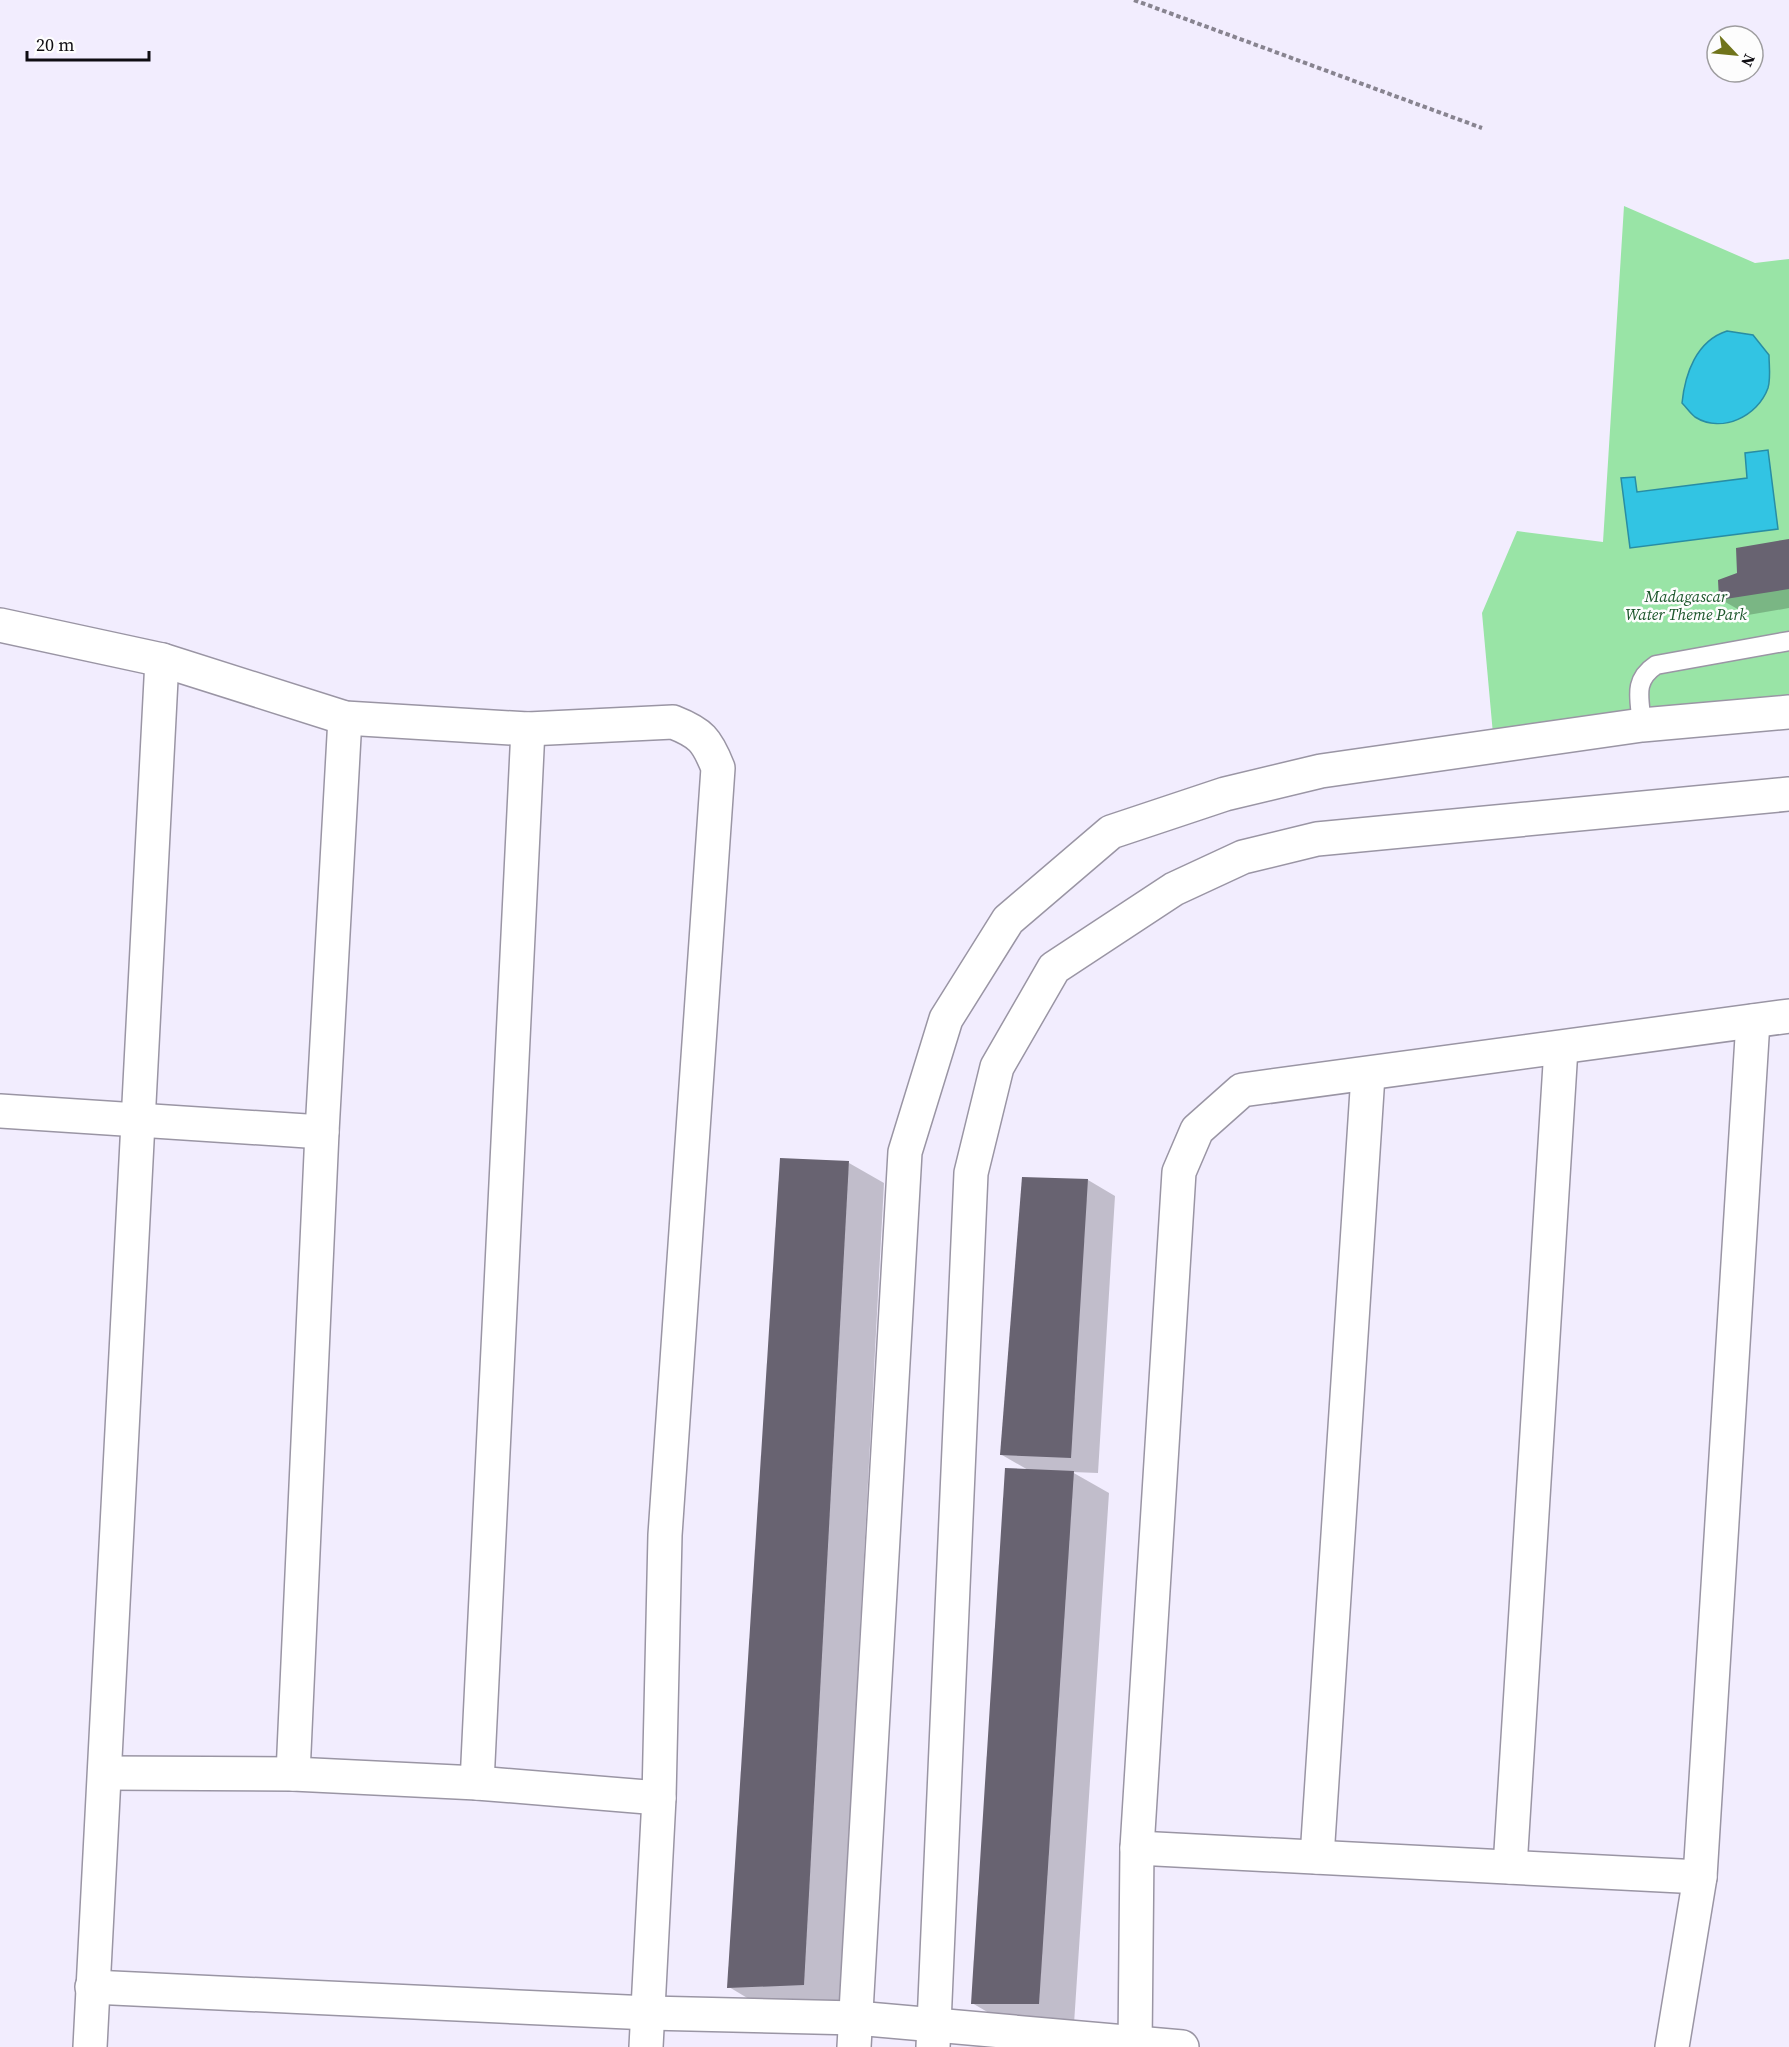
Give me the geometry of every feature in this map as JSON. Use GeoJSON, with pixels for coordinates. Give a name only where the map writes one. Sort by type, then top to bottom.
{"type":"FeatureCollection","features":[{"type":"Feature","properties":{"kind":"street"},"geometry":{"type":"LineString","coordinates":[[0,625],[162,660],[345,718],[528,729],[673,722],[692,729],[707,742],[718,768],[665,1535],[659,1798],[650,2013],[646,2047]]}},
{"type":"Feature","properties":{"kind":"street"},"geometry":{"type":"LineString","coordinates":[[90,2047],[162,660]]}},
{"type":"Feature","properties":{"kind":"street"},"geometry":{"type":"LineString","coordinates":[[855,2032],[905,1152],[946,1018],[1008,920],[1111,832],[1225,794],[1321,771],[1642,725],[1789,712]]}},
{"type":"Feature","properties":{"kind":"street"},"geometry":{"type":"LineString","coordinates":[[293,1774],[322,1132],[345,718]]}},
{"type":"Feature","properties":{"kind":"street"},"geometry":{"type":"LineString","coordinates":[[477,1783],[528,729]]}},
{"type":"Feature","properties":{"kind":"street"},"geometry":{"type":"LineString","coordinates":[[933,2037],[971,1173],[997,1067],[1054,968],[1174,889],[1243,857],[1317,839],[1789,794]]}},
{"type":"Feature","properties":{"kind":"street"},"geometry":{"type":"LineString","coordinates":[[1135,2045],[1137,1848],[1179,1172],[1197,1130],[1242,1090],[1368,1075],[1789,1016]]}},
{"type":"Feature","properties":{"kind":"street"},"geometry":{"type":"LineString","coordinates":[[1672,2047],[1700,1877],[1753,1021]]}},
{"type":"Feature","properties":{"kind":"street"},"geometry":{"type":"LineString","coordinates":[[1510,1867],[1561,1048]]}},
{"type":"Feature","properties":{"kind":"street"},"geometry":{"type":"LineString","coordinates":[[1317,1857],[1368,1075]]}},
{"type":"Feature","properties":{"kind":"street"},"geometry":{"type":"LineString","coordinates":[[0,1112],[322,1132]]}},
{"type":"Feature","properties":{"kind":"street"},"geometry":{"type":"LineString","coordinates":[[106,1773],[293,1774],[477,1783],[659,1798]]}},
{"type":"Feature","properties":{"kind":"street"},"geometry":{"type":"LineString","coordinates":[[1137,1848],[1700,1877]]}},
{"type":"Feature","properties":{"kind":"street"},"geometry":{"type":"LineString","coordinates":[[92,1987],[650,2013],[933,2037],[1182,2047]]}},
{"type":"Feature","properties":{"kind":"lane"},"geometry":{"type":"LineString","coordinates":[[1642,725],[1639,682],[1656,664],[1789,641]]}},
{"type":"Feature","properties":{"kind":"path"},"geometry":{"type":"LineString","coordinates":[[1134,0],[1482,128]]}},
{"type":"Feature","properties":{"kind":"green space","name":"Madagascar Water Theme Park"},"geometry":{"type":"Polygon","coordinates":[[[1624,206],[1755,263],[1789,259],[1789,695],[1493,734],[1482,613],[1517,531],[1603,542],[1624,206]]]}},
{"type":"Feature","properties":{"kind":"water"},"geometry":{"type":"Polygon","coordinates":[[[1727,331],[1753,335],[1769,355],[1770,376],[1768,388],[1756,407],[1738,419],[1716,424],[1695,417],[1682,403],[1689,370],[1694,360],[1707,342],[1727,331]]]}},
{"type":"Feature","properties":{"kind":"water"},"geometry":{"type":"Polygon","coordinates":[[[1768,450],[1778,529],[1630,548],[1621,478],[1635,477],[1637,492],[1747,478],[1745,453],[1768,450]]]}},
{"type":"Feature","properties":{"kind":"building"},"geometry":{"type":"Polygon","coordinates":[[[1789,539],[1789,589],[1719,600],[1718,580],[1737,573],[1736,548],[1789,539]]]}},
{"type":"Feature","properties":{"kind":"building"},"geometry":{"type":"Polygon","coordinates":[[[780,1158],[849,1161],[804,1985],[727,1988],[780,1158]]]}},
{"type":"Feature","properties":{"kind":"building"},"geometry":{"type":"Polygon","coordinates":[[[1022,1177],[1088,1179],[1071,1458],[1000,1455],[1022,1177]]]}},
{"type":"Feature","properties":{"kind":"building"},"geometry":{"type":"Polygon","coordinates":[[[1005,1468],[1074,1471],[1039,2004],[971,2004],[1005,1468]]]}}]}
